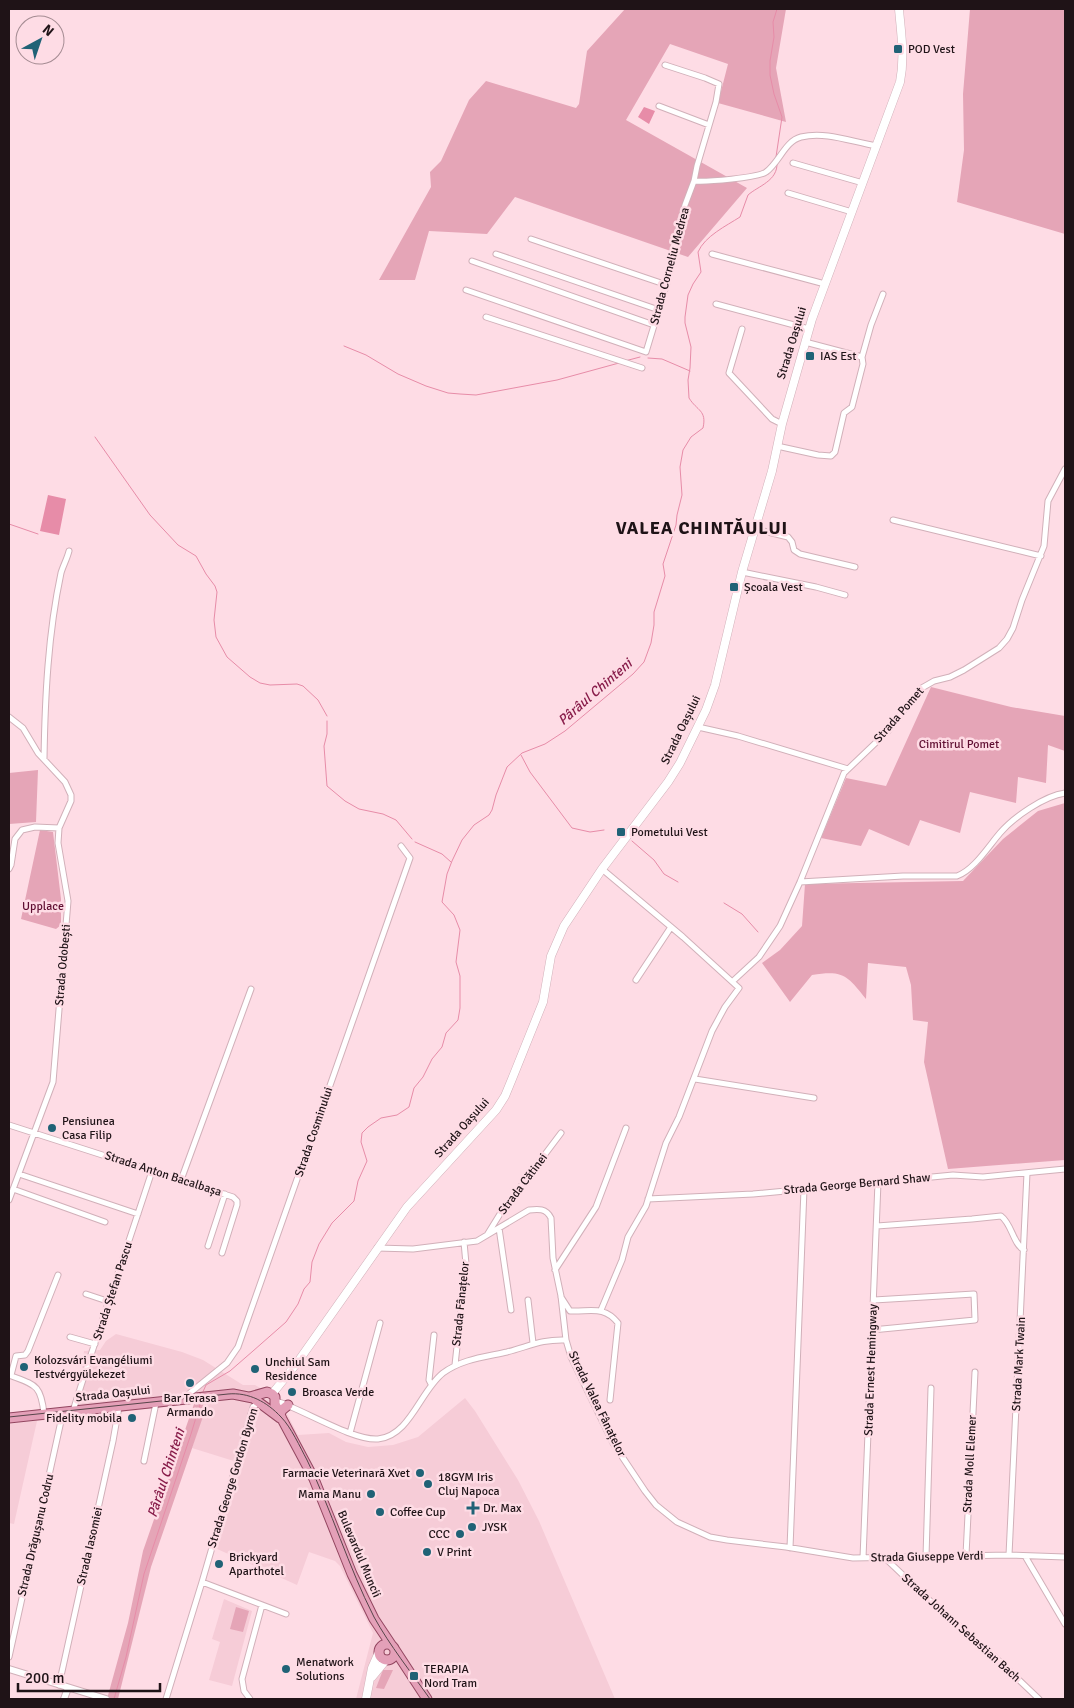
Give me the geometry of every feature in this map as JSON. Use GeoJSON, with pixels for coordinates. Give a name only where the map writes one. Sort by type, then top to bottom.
{"type":"FeatureCollection","features":[{"type":"Feature","properties":{"kind":"main road","name":"Strada Oașului"},"geometry":{"type":"LineString","coordinates":[[9,1418],[220,1395],[238,1394],[269,1401],[407,1207],[490,1118],[505,1096],[543,1002],[555,943],[580,899],[668,782],[680,763],[698,727],[715,685],[742,572],[772,471],[782,424],[805,342],[877,146],[903,69],[899,9]]}},
{"type":"Feature","properties":{"kind":"main road","name":"Bulevardul Muncii"},"geometry":{"type":"LineString","coordinates":[[269,1401],[281,1417],[314,1479],[352,1574],[374,1619],[427,1699]]}},
{"type":"Feature","properties":{"kind":"main road"},"geometry":{"type":"LineString","coordinates":[[281,1417],[282,1410],[288,1405]]}},
{"type":"Feature","properties":{"kind":"main road","name":"Bulevardul Muncii"},"geometry":{"type":"LineString","coordinates":[[374,1619],[380,1651]]}},
{"type":"Feature","properties":{"kind":"main road"},"geometry":{"type":"LineString","coordinates":[[366,1699],[372,1668],[380,1651],[385,1645],[393,1648],[393,1658],[387,1660],[371,1678]]}},
{"type":"Feature","properties":{"kind":"main road"},"geometry":{"type":"LineString","coordinates":[[380,1651],[381,1656],[387,1660]]}},
{"type":"Feature","properties":{"kind":"main road","name":"Bulevardul Muncii"},"geometry":{"type":"LineString","coordinates":[[387,1660],[408,1671]]}},
{"type":"Feature","properties":{"kind":"street","name":"Strada Corneliu Medrea"},"geometry":{"type":"LineString","coordinates":[[466,290],[646,352],[667,285],[673,249],[694,181],[719,84],[665,66]]}},
{"type":"Feature","properties":{"kind":"street"},"geometry":{"type":"LineString","coordinates":[[659,106],[708,125]]}},
{"type":"Feature","properties":{"kind":"street"},"geometry":{"type":"LineString","coordinates":[[694,181],[705,182],[761,175],[776,162],[793,140],[801,137],[841,138],[877,146]]}},
{"type":"Feature","properties":{"kind":"street"},"geometry":{"type":"LineString","coordinates":[[793,162],[863,183]]}},
{"type":"Feature","properties":{"kind":"street"},"geometry":{"type":"LineString","coordinates":[[788,193],[852,212]]}},
{"type":"Feature","properties":{"kind":"street"},"geometry":{"type":"LineString","coordinates":[[532,239],[667,285]]}},
{"type":"Feature","properties":{"kind":"street"},"geometry":{"type":"LineString","coordinates":[[496,254],[659,310]]}},
{"type":"Feature","properties":{"kind":"street"},"geometry":{"type":"LineString","coordinates":[[712,254],[825,284]]}},
{"type":"Feature","properties":{"kind":"street"},"geometry":{"type":"LineString","coordinates":[[472,261],[654,326]]}},
{"type":"Feature","properties":{"kind":"street"},"geometry":{"type":"LineString","coordinates":[[777,446],[826,456],[834,454],[844,413],[852,407],[863,364],[862,357],[883,294]]}},
{"type":"Feature","properties":{"kind":"street"},"geometry":{"type":"LineString","coordinates":[[716,304],[809,329]]}},
{"type":"Feature","properties":{"kind":"street"},"geometry":{"type":"LineString","coordinates":[[486,317],[642,368]]}},
{"type":"Feature","properties":{"kind":"street"},"geometry":{"type":"LineString","coordinates":[[742,329],[729,373],[772,419],[782,424]]}},
{"type":"Feature","properties":{"kind":"street"},"geometry":{"type":"LineString","coordinates":[[805,342],[862,357]]}},
{"type":"Feature","properties":{"kind":"street","name":"Strada Pomet"},"geometry":{"type":"LineString","coordinates":[[732,981],[759,957],[780,926],[844,773],[889,730],[920,689],[934,681],[950,677],[964,670],[999,648],[1007,639],[1041,556],[1046,536],[1048,501],[1065,469]]}},
{"type":"Feature","properties":{"kind":"street"},"geometry":{"type":"LineString","coordinates":[[893,520],[1041,556]]}},
{"type":"Feature","properties":{"kind":"street"},"geometry":{"type":"LineString","coordinates":[[755,529],[788,537],[796,552],[800,554],[855,567]]}},
{"type":"Feature","properties":{"kind":"street"},"geometry":{"type":"LineString","coordinates":[[44,759],[44,714],[50,638],[62,571],[69,552]]}},
{"type":"Feature","properties":{"kind":"street"},"geometry":{"type":"LineString","coordinates":[[742,572],[845,595]]}},
{"type":"Feature","properties":{"kind":"street","name":"Strada Odobești"},"geometry":{"type":"LineString","coordinates":[[9,717],[23,728],[44,759],[65,782],[71,795],[71,801],[58,828],[58,843],[68,900],[53,1082],[9,1200]]}},
{"type":"Feature","properties":{"kind":"street"},"geometry":{"type":"LineString","coordinates":[[698,727],[738,736],[848,769]]}},
{"type":"Feature","properties":{"kind":"street"},"geometry":{"type":"LineString","coordinates":[[800,882],[903,876],[961,875],[978,860],[1000,833],[1012,822],[1045,800],[1057,794],[1065,794]]}},
{"type":"Feature","properties":{"kind":"street"},"geometry":{"type":"LineString","coordinates":[[9,869],[15,839],[22,830],[58,828]]}},
{"type":"Feature","properties":{"kind":"street","name":"Strada Cosminului"},"geometry":{"type":"LineString","coordinates":[[187,1399],[227,1363],[238,1348],[410,858],[401,846]]}},
{"type":"Feature","properties":{"kind":"street"},"geometry":{"type":"LineString","coordinates":[[600,1310],[622,1260],[628,1238],[648,1199],[666,1143],[695,1079],[712,1031],[725,1007],[739,988],[672,927],[602,869]]}},
{"type":"Feature","properties":{"kind":"street"},"geometry":{"type":"LineString","coordinates":[[636,980],[672,927]]}},
{"type":"Feature","properties":{"kind":"street"},"geometry":{"type":"LineString","coordinates":[[181,1180],[251,989]]}},
{"type":"Feature","properties":{"kind":"street"},"geometry":{"type":"LineString","coordinates":[[695,1079],[814,1098]]}},
{"type":"Feature","properties":{"kind":"street","name":"Strada Anton Bacalbașa"},"geometry":{"type":"LineString","coordinates":[[9,1125],[236,1198],[237,1205],[222,1253]]}},
{"type":"Feature","properties":{"kind":"street"},"geometry":{"type":"LineString","coordinates":[[555,1270],[596,1207],[626,1128]]}},
{"type":"Feature","properties":{"kind":"street","name":"Strada Cătinei"},"geometry":{"type":"LineString","coordinates":[[486,1236],[500,1214],[561,1133]]}},
{"type":"Feature","properties":{"kind":"street","name":"Strada George Bernard Shaw"},"geometry":{"type":"LineString","coordinates":[[648,1199],[753,1194],[953,1175],[983,1177],[1065,1169]]}},
{"type":"Feature","properties":{"kind":"street","name":"Strada Ștefan Pascu"},"geometry":{"type":"LineString","coordinates":[[74,1411],[84,1374],[110,1302],[152,1171]]}},
{"type":"Feature","properties":{"kind":"street","name":"Strada Mark Twain"},"geometry":{"type":"LineString","coordinates":[[1009,1555],[1027,1173]]}},
{"type":"Feature","properties":{"kind":"street"},"geometry":{"type":"LineString","coordinates":[[19,1174],[138,1214]]}},
{"type":"Feature","properties":{"kind":"street","name":"Strada Ernest Hemingway"},"geometry":{"type":"LineString","coordinates":[[863,1558],[878,1182]]}},
{"type":"Feature","properties":{"kind":"street"},"geometry":{"type":"LineString","coordinates":[[13,1189],[105,1222]]}},
{"type":"Feature","properties":{"kind":"street"},"geometry":{"type":"LineString","coordinates":[[790,1548],[804,1189]]}},
{"type":"Feature","properties":{"kind":"street"},"geometry":{"type":"LineString","coordinates":[[208,1246],[225,1194]]}},
{"type":"Feature","properties":{"kind":"street","name":"Strada Valea Fânațelor"},"geometry":{"type":"LineString","coordinates":[[377,1248],[413,1250],[477,1241],[528,1210],[538,1208],[548,1213],[551,1218],[555,1270],[566,1340],[572,1357],[614,1444],[644,1491],[677,1522],[710,1537],[790,1548]]}},
{"type":"Feature","properties":{"kind":"street"},"geometry":{"type":"LineString","coordinates":[[876,1226],[1001,1216],[1009,1225],[1021,1249],[1024,1250]]}},
{"type":"Feature","properties":{"kind":"street"},"geometry":{"type":"LineString","coordinates":[[499,1228],[511,1310]]}},
{"type":"Feature","properties":{"kind":"street","name":"Strada Fânațelor"},"geometry":{"type":"LineString","coordinates":[[455,1365],[466,1264],[464,1242]]}},
{"type":"Feature","properties":{"kind":"street"},"geometry":{"type":"LineString","coordinates":[[44,1414],[38,1388],[32,1383],[10,1375],[16,1356],[24,1356],[27,1353],[58,1276]]}},
{"type":"Feature","properties":{"kind":"street"},"geometry":{"type":"LineString","coordinates":[[86,1294],[110,1302]]}},
{"type":"Feature","properties":{"kind":"street"},"geometry":{"type":"LineString","coordinates":[[872,1330],[975,1320],[974,1294],[874,1300]]}},
{"type":"Feature","properties":{"kind":"street"},"geometry":{"type":"LineString","coordinates":[[560,1296],[570,1311],[600,1310],[613,1317],[618,1323],[610,1400]]}},
{"type":"Feature","properties":{"kind":"street"},"geometry":{"type":"LineString","coordinates":[[528,1300],[533,1343]]}},
{"type":"Feature","properties":{"kind":"street"},"geometry":{"type":"LineString","coordinates":[[350,1433],[380,1323]]}},
{"type":"Feature","properties":{"kind":"street"},"geometry":{"type":"LineString","coordinates":[[431,1384],[429,1380],[434,1335]]}},
{"type":"Feature","properties":{"kind":"street"},"geometry":{"type":"LineString","coordinates":[[70,1337],[95,1344]]}},
{"type":"Feature","properties":{"kind":"street","name":"Strada Fânațelor"},"geometry":{"type":"LineString","coordinates":[[269,1401],[288,1405],[350,1433],[368,1439],[378,1439],[397,1431],[411,1416],[431,1384],[455,1365],[544,1340],[566,1340]]}},
{"type":"Feature","properties":{"kind":"street","name":"Strada Moll Elemer"},"geometry":{"type":"LineString","coordinates":[[966,1556],[975,1372]]}},
{"type":"Feature","properties":{"kind":"street"},"geometry":{"type":"LineString","coordinates":[[926,1557],[931,1388]]}},
{"type":"Feature","properties":{"kind":"street","name":"Strada George Gordon Byron"},"geometry":{"type":"LineString","coordinates":[[166,1699],[253,1407],[269,1401]]}},
{"type":"Feature","properties":{"kind":"street"},"geometry":{"type":"LineString","coordinates":[[144,1462],[156,1402]]}},
{"type":"Feature","properties":{"kind":"street","name":"Strada Iasomiei"},"geometry":{"type":"LineString","coordinates":[[59,1685],[114,1441],[119,1406]]}},
{"type":"Feature","properties":{"kind":"street","name":"Strada Drăgușanu Codru"},"geometry":{"type":"LineString","coordinates":[[9,1657],[63,1412]]}},
{"type":"Feature","properties":{"kind":"street","name":"Strada Giuseppe Verdi"},"geometry":{"type":"LineString","coordinates":[[790,1548],[853,1558],[1009,1555],[1065,1557]]}},
{"type":"Feature","properties":{"kind":"street"},"geometry":{"type":"LineString","coordinates":[[1025,1556],[1065,1624]]}},
{"type":"Feature","properties":{"kind":"street","name":"Strada Johann Sebastian Bach"},"geometry":{"type":"LineString","coordinates":[[884,1558],[997,1659],[1038,1699]]}},
{"type":"Feature","properties":{"kind":"street"},"geometry":{"type":"LineString","coordinates":[[202,1582],[286,1614]]}},
{"type":"Feature","properties":{"kind":"street"},"geometry":{"type":"LineString","coordinates":[[250,1699],[244,1691],[242,1679],[262,1605]]}},
{"type":"Feature","properties":{"kind":"street"},"geometry":{"type":"LineString","coordinates":[[9,1669],[106,1699]]}},
{"type":"Feature","properties":{"kind":"street"},"geometry":{"type":"LineString","coordinates":[[64,1699],[68,1688]]}},
{"type":"Feature","properties":{"kind":"shaded area"},"geometry":{"type":"Polygon","coordinates":[[[644,107],[655,111],[649,124],[638,117],[644,107]]]}},
{"type":"Feature","properties":{"kind":"shaded area"},"geometry":{"type":"Polygon","coordinates":[[[48,495],[66,499],[59,535],[40,531],[48,495]]]}},
{"type":"Feature","properties":{"kind":"shaded area"},"geometry":{"type":"Polygon","coordinates":[[[116,1334],[182,1352],[203,1360],[243,1385],[255,1385],[275,1397],[286,1412],[298,1435],[329,1433],[346,1442],[368,1447],[393,1445],[418,1437],[465,1398],[518,1480],[539,1521],[615,1699],[356,1699],[373,1633],[340,1566],[335,1561],[309,1552],[297,1585],[215,1548],[237,1462],[192,1448],[206,1405],[194,1404],[37,1421],[14,1524],[9,1523],[9,1422],[78,1407],[84,1351],[100,1350],[106,1341],[116,1334]]]}},
{"type":"Feature","properties":{"kind":"shaded area"},"geometry":{"type":"Polygon","coordinates":[[[224,1599],[252,1611],[232,1686],[209,1680],[220,1642],[212,1639],[224,1599]]]}},
{"type":"Feature","properties":{"kind":"green space"},"geometry":{"type":"Polygon","coordinates":[[[625,9],[786,9],[776,68],[786,122],[718,103],[728,64],[670,44],[626,120],[747,188],[688,257],[515,197],[487,234],[429,231],[415,280],[379,280],[431,187],[430,172],[441,161],[469,100],[486,81],[576,108],[579,104],[587,51],[625,9]]]}},
{"type":"Feature","properties":{"kind":"green space"},"geometry":{"type":"Polygon","coordinates":[[[970,9],[1065,9],[1065,234],[957,202],[964,150],[963,94],[970,9]]]}},
{"type":"Feature","properties":{"kind":"green space","name":"Cimitirul Pomet"},"geometry":{"type":"Polygon","coordinates":[[[931,687],[1011,707],[1065,716],[1065,751],[1048,745],[1046,783],[1018,777],[1016,803],[970,792],[960,833],[920,820],[909,846],[869,829],[861,846],[821,838],[846,778],[886,786],[931,687]]]}},
{"type":"Feature","properties":{"kind":"green space"},"geometry":{"type":"Polygon","coordinates":[[[38,770],[36,822],[9,824],[9,773],[38,770]]]}},
{"type":"Feature","properties":{"kind":"green space"},"geometry":{"type":"Polygon","coordinates":[[[1065,803],[1065,1160],[948,1169],[924,1062],[928,1022],[913,1020],[911,985],[906,967],[868,963],[866,999],[854,984],[844,976],[831,973],[812,975],[790,1002],[762,963],[780,950],[802,926],[805,884],[963,881],[1003,839],[1038,811],[1065,803]]]}},
{"type":"Feature","properties":{"kind":"green space","name":"Upplace"},"geometry":{"type":"Polygon","coordinates":[[[40,830],[53,832],[61,899],[61,925],[56,929],[21,919],[40,830]]]}},
{"type":"Feature","properties":{"kind":"green space"},"geometry":{"type":"Polygon","coordinates":[[[194,1404],[207,1405],[151,1567],[118,1699],[107,1699],[128,1623],[143,1551],[194,1404]]]}},
{"type":"Feature","properties":{"kind":"green space"},"geometry":{"type":"Polygon","coordinates":[[[236,1607],[249,1611],[243,1632],[230,1629],[236,1607]]]}},
{"type":"Feature","properties":{"kind":"green space"},"geometry":{"type":"Polygon","coordinates":[[[383,1670],[393,1670],[384,1689],[376,1688],[383,1670]]]}},
{"type":"Feature","properties":{"kind":"waterway","name":"Pârâul Chinteni"},"geometry":{"type":"LineString","coordinates":[[776,157],[782,117],[774,94],[770,75],[770,61],[774,37],[773,22],[777,9]]}},
{"type":"Feature","properties":{"kind":"waterway","name":"Pârâul Chinteni"},"geometry":{"type":"LineString","coordinates":[[202,1394],[206,1385],[230,1371],[286,1322],[298,1304],[304,1289],[310,1282],[312,1262],[319,1244],[332,1223],[354,1201],[358,1181],[367,1161],[361,1142],[362,1133],[381,1118],[397,1115],[409,1107],[414,1088],[442,1047],[446,1033],[458,1020],[460,976],[456,962],[460,930],[454,915],[442,902],[447,874],[462,840],[474,825],[489,815],[507,767],[522,753],[545,744],[565,731],[633,674],[644,662],[651,643],[654,612],[665,576],[663,564],[676,525],[682,495],[680,467],[683,450],[691,437],[703,428],[704,422],[701,411],[689,398],[688,380],[691,347],[685,323],[688,295],[701,272],[698,252],[711,236],[740,217],[748,195],[771,179],[777,163]]}},
{"type":"Feature","properties":{"kind":"waterway"},"geometry":{"type":"LineString","coordinates":[[344,346],[366,355],[398,374],[426,386],[448,393],[476,395],[557,380],[619,363]]}},
{"type":"Feature","properties":{"kind":"waterway"},"geometry":{"type":"LineString","coordinates":[[625,361],[640,357]]}},
{"type":"Feature","properties":{"kind":"waterway"},"geometry":{"type":"LineString","coordinates":[[648,358],[662,359],[690,371]]}},
{"type":"Feature","properties":{"kind":"waterway"},"geometry":{"type":"LineString","coordinates":[[95,437],[150,515],[178,545],[196,556],[215,586],[217,592],[214,620],[216,637],[227,657],[260,683],[270,685],[297,684],[303,686],[318,700],[327,716]]}},
{"type":"Feature","properties":{"kind":"waterway"},"geometry":{"type":"LineString","coordinates":[[9,524],[38,534]]}},
{"type":"Feature","properties":{"kind":"waterway"},"geometry":{"type":"LineString","coordinates":[[327,721],[327,734],[324,746],[327,786],[345,801],[359,809],[383,814],[396,820],[412,839]]}},
{"type":"Feature","properties":{"kind":"waterway"},"geometry":{"type":"LineString","coordinates":[[521,755],[530,772],[572,828],[590,832],[604,830]]}},
{"type":"Feature","properties":{"kind":"waterway"},"geometry":{"type":"LineString","coordinates":[[632,841],[654,860],[664,874],[678,882]]}},
{"type":"Feature","properties":{"kind":"waterway"},"geometry":{"type":"LineString","coordinates":[[415,842],[442,854],[451,862]]}},
{"type":"Feature","properties":{"kind":"waterway"},"geometry":{"type":"LineString","coordinates":[[724,903],[742,914],[758,932]]}},
{"type":"Feature","properties":{"kind":"waterway","name":"Pârâul Chinteni"},"geometry":{"type":"LineString","coordinates":[[114,1699],[126,1657],[144,1574],[201,1401]]}},
{"type":"Feature","properties":{"kind":"tram line"},"geometry":{"type":"LineString","coordinates":[[9,1417],[228,1394],[250,1396],[270,1407],[288,1426],[307,1460],[356,1578],[380,1628],[430,1699]]}},
{"type":"Feature","properties":{"kind":"place","name":"POD Vest"},"geometry":{"type":"Point","coordinates":[898,49]}},
{"type":"Feature","properties":{"kind":"place","name":"IAS Est"},"geometry":{"type":"Point","coordinates":[810,356]}},
{"type":"Feature","properties":{"kind":"place","name":"Școala Vest"},"geometry":{"type":"Point","coordinates":[734,587]}},
{"type":"Feature","properties":{"kind":"place","name":"Pometului Vest"},"geometry":{"type":"Point","coordinates":[621,832]}},
{"type":"Feature","properties":{"kind":"place","name":"Pensiunea Casa Filip"},"geometry":{"type":"Point","coordinates":[52,1128]}},
{"type":"Feature","properties":{"kind":"place","name":"Kolozsvári Evangéliumi Testvérgyülekezet"},"geometry":{"type":"Point","coordinates":[24,1367]}},
{"type":"Feature","properties":{"kind":"place","name":"Unchiul Sam Residence"},"geometry":{"type":"Point","coordinates":[255,1369]}},
{"type":"Feature","properties":{"kind":"place","name":"Bar Terasa Armando"},"geometry":{"type":"Point","coordinates":[190,1383]}},
{"type":"Feature","properties":{"kind":"place","name":"Broasca Verde"},"geometry":{"type":"Point","coordinates":[292,1392]}},
{"type":"Feature","properties":{"kind":"place","name":"Fidelity mobila"},"geometry":{"type":"Point","coordinates":[132,1418]}},
{"type":"Feature","properties":{"kind":"place","name":"Farmacie Veterinară Xvet"},"geometry":{"type":"Point","coordinates":[420,1473]}},
{"type":"Feature","properties":{"kind":"place","name":"18GYM Iris Cluj Napoca"},"geometry":{"type":"Point","coordinates":[428,1484]}},
{"type":"Feature","properties":{"kind":"place","name":"Mama Manu"},"geometry":{"type":"Point","coordinates":[371,1494]}},
{"type":"Feature","properties":{"kind":"place","name":"Dr. Max"},"geometry":{"type":"Point","coordinates":[473,1508]}},
{"type":"Feature","properties":{"kind":"place","name":"Coffee Cup"},"geometry":{"type":"Point","coordinates":[380,1512]}},
{"type":"Feature","properties":{"kind":"place","name":"JYSK"},"geometry":{"type":"Point","coordinates":[472,1527]}},
{"type":"Feature","properties":{"kind":"place","name":"CCC"},"geometry":{"type":"Point","coordinates":[460,1534]}},
{"type":"Feature","properties":{"kind":"place","name":"V Print"},"geometry":{"type":"Point","coordinates":[427,1552]}},
{"type":"Feature","properties":{"kind":"place","name":"Brickyard Aparthotel"},"geometry":{"type":"Point","coordinates":[219,1564]}},
{"type":"Feature","properties":{"kind":"place","name":"Menatwork Solutions"},"geometry":{"type":"Point","coordinates":[286,1669]}},
{"type":"Feature","properties":{"kind":"place","name":"TERAPIA Nord Tram"},"geometry":{"type":"Point","coordinates":[414,1676]}},
{"type":"Feature","properties":{"kind":"district","name":"VALEA CHINTĂULUI"},"geometry":{"type":"Point","coordinates":[702,528]}}]}
